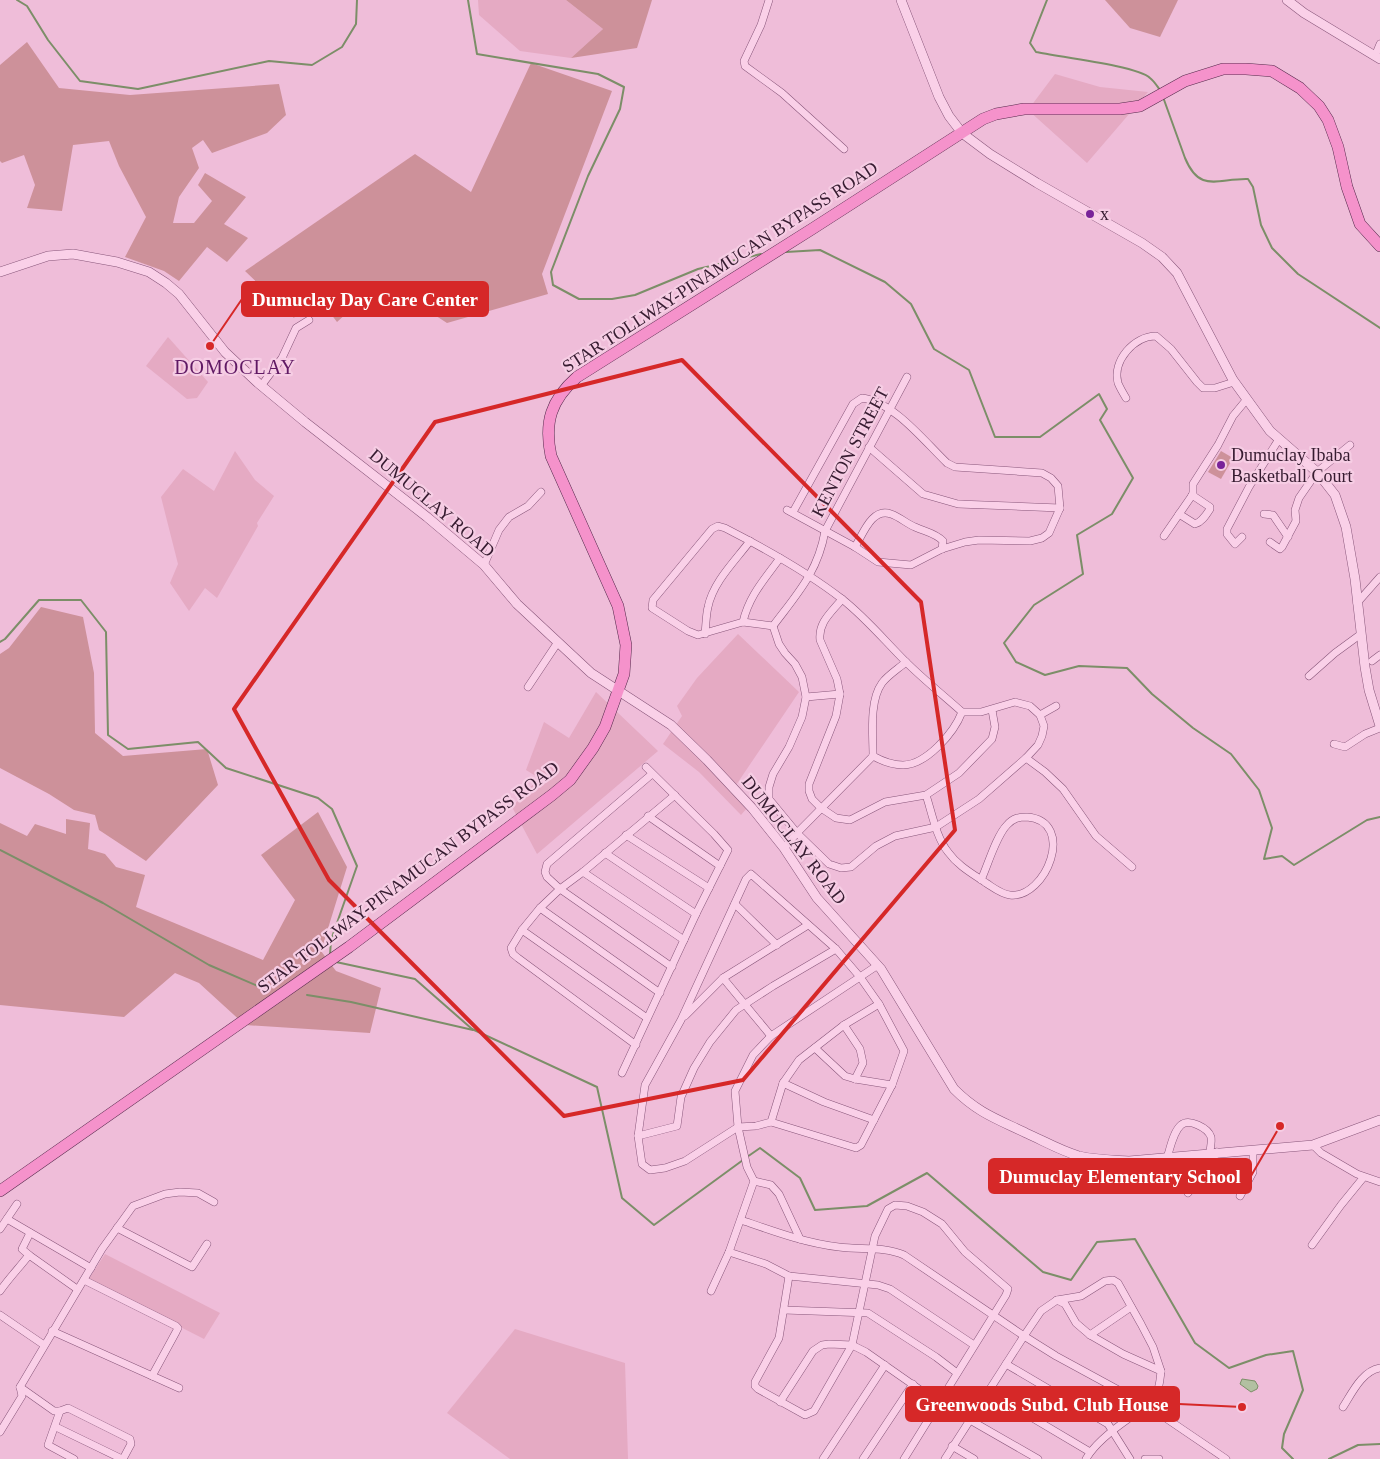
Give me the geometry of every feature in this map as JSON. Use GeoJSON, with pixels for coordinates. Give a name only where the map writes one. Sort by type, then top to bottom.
{"type":"FeatureCollection","features":[{"type":"Feature","properties":{"kind":"main road","name":"STAR TOLLWAY-PINAMUCAN BYPASS ROAD"},"geometry":{"type":"LineString","coordinates":[[0,1191],[349,947],[539,806],[570,780],[599,738],[611,715],[624,674],[626,645],[618,606],[551,456],[549,422],[551,412],[558,398],[577,376],[983,119],[1009,111],[1036,108],[1120,109],[1140,106],[1185,81],[1223,69],[1246,68],[1272,71],[1300,88],[1319,106],[1328,120],[1338,147],[1347,187],[1360,224],[1380,246]]}},
{"type":"Feature","properties":{"kind":"street"},"geometry":{"type":"LineString","coordinates":[[769,0],[761,25],[744,61],[745,66],[782,93],[844,149]]}},
{"type":"Feature","properties":{"kind":"street"},"geometry":{"type":"LineString","coordinates":[[901,0],[939,96],[949,116],[962,133],[998,159],[1142,243],[1162,257],[1177,272],[1234,382],[1270,431],[1317,472],[1335,495],[1346,527],[1355,580],[1369,690],[1377,708],[1380,727],[1345,747],[1334,744]]}},
{"type":"Feature","properties":{"kind":"street"},"geometry":{"type":"LineString","coordinates":[[1287,0],[1304,13],[1378,57],[1380,44]]}},
{"type":"Feature","properties":{"kind":"street","name":"DUMUCLAY ROAD"},"geometry":{"type":"LineString","coordinates":[[0,272],[48,256],[73,254],[117,262],[149,272],[179,294],[225,352],[261,386],[428,517],[484,565],[518,604],[591,673],[671,725],[707,760],[752,808],[784,848],[817,898],[879,967],[950,1083],[968,1103],[980,1111],[1060,1150],[1101,1160],[1129,1161],[1313,1145],[1380,1120]]}},
{"type":"Feature","properties":{"kind":"street"},"geometry":{"type":"LineString","coordinates":[[261,386],[282,358],[296,328],[309,320]]}},
{"type":"Feature","properties":{"kind":"street"},"geometry":{"type":"LineString","coordinates":[[1126,398],[1118,384],[1118,373],[1122,358],[1131,345],[1140,338],[1147,336],[1156,336],[1171,349],[1203,388],[1215,388],[1234,382]]}},
{"type":"Feature","properties":{"kind":"street","name":"KENTON STREET"},"geometry":{"type":"LineString","coordinates":[[773,626],[810,576],[822,547],[825,531],[907,376]]}},
{"type":"Feature","properties":{"kind":"street"},"geometry":{"type":"LineString","coordinates":[[862,398],[872,400],[891,409],[947,463],[955,467],[1042,474],[1051,478],[1058,486],[1060,508],[1049,533],[1042,538],[1030,541],[979,540],[965,542],[942,549],[911,565],[878,562],[790,511],[853,404],[862,398]]}},
{"type":"Feature","properties":{"kind":"street"},"geometry":{"type":"LineString","coordinates":[[1164,536],[1194,492],[1193,484],[1233,416],[1247,399]]}},
{"type":"Feature","properties":{"kind":"street"},"geometry":{"type":"LineString","coordinates":[[1242,536],[1235,544],[1227,534],[1227,529],[1249,487],[1279,439]]}},
{"type":"Feature","properties":{"kind":"street"},"geometry":{"type":"LineString","coordinates":[[1270,542],[1281,548],[1296,522],[1295,510],[1298,501],[1317,472],[1350,445]]}},
{"type":"Feature","properties":{"kind":"street"},"geometry":{"type":"LineString","coordinates":[[870,447],[923,494],[958,504],[1060,508]]}},
{"type":"Feature","properties":{"kind":"street"},"geometry":{"type":"LineString","coordinates":[[484,565],[499,530],[509,517],[528,506],[541,492]]}},
{"type":"Feature","properties":{"kind":"street"},"geometry":{"type":"LineString","coordinates":[[1179,514],[1195,524],[1206,515],[1210,507],[1192,495]]}},
{"type":"Feature","properties":{"kind":"street"},"geometry":{"type":"LineString","coordinates":[[855,547],[873,517],[882,512],[891,514],[917,528],[937,535],[943,541],[942,549]]}},
{"type":"Feature","properties":{"kind":"street"},"geometry":{"type":"LineString","coordinates":[[1264,514],[1273,515],[1288,537]]}},
{"type":"Feature","properties":{"kind":"street"},"geometry":{"type":"LineString","coordinates":[[718,526],[750,541],[810,576],[842,599],[870,623],[906,662],[962,712],[992,710],[1004,704],[1015,702],[1030,706],[1040,715],[1044,726],[1038,744],[1026,758],[979,799],[936,827],[895,836],[876,846],[850,867],[841,868],[829,864],[797,833],[770,799],[769,787],[773,774],[789,747],[802,717],[806,697],[802,677],[795,664],[779,644],[773,626],[743,622],[698,635],[688,631],[652,608],[651,604],[712,529],[718,526]]}},
{"type":"Feature","properties":{"kind":"street"},"geometry":{"type":"LineString","coordinates":[[705,634],[707,608],[710,599],[720,580],[750,541]]}},
{"type":"Feature","properties":{"kind":"street"},"geometry":{"type":"LineString","coordinates":[[743,622],[752,596],[780,558]]}},
{"type":"Feature","properties":{"kind":"street"},"geometry":{"type":"LineString","coordinates":[[1357,603],[1380,577]]}},
{"type":"Feature","properties":{"kind":"street"},"geometry":{"type":"LineString","coordinates":[[842,599],[821,625],[819,633],[820,640],[837,679],[840,694],[836,716],[809,784],[812,799],[821,808],[836,818],[850,820],[885,802],[926,795],[959,773],[992,739],[995,727],[992,710]]}},
{"type":"Feature","properties":{"kind":"street"},"geometry":{"type":"LineString","coordinates":[[1308,676],[1361,634]]}},
{"type":"Feature","properties":{"kind":"street"},"geometry":{"type":"LineString","coordinates":[[528,687],[558,642]]}},
{"type":"Feature","properties":{"kind":"street"},"geometry":{"type":"LineString","coordinates":[[1372,661],[1380,656]]}},
{"type":"Feature","properties":{"kind":"street"},"geometry":{"type":"LineString","coordinates":[[784,848],[873,756],[872,717],[876,694],[882,683],[906,662]]}},
{"type":"Feature","properties":{"kind":"street"},"geometry":{"type":"LineString","coordinates":[[806,697],[840,694]]}},
{"type":"Feature","properties":{"kind":"street"},"geometry":{"type":"LineString","coordinates":[[1040,715],[1056,706]]}},
{"type":"Feature","properties":{"kind":"street"},"geometry":{"type":"LineString","coordinates":[[873,756],[889,764],[904,766],[912,764],[924,758],[947,738],[962,712]]}},
{"type":"Feature","properties":{"kind":"street"},"geometry":{"type":"LineString","coordinates":[[1026,758],[1063,789],[1096,836],[1132,867]]}},
{"type":"Feature","properties":{"kind":"street"},"geometry":{"type":"LineString","coordinates":[[622,1073],[728,850],[646,767]]}},
{"type":"Feature","properties":{"kind":"street"},"geometry":{"type":"LineString","coordinates":[[652,774],[547,864],[545,875],[560,889],[672,967]]}},
{"type":"Feature","properties":{"kind":"street"},"geometry":{"type":"LineString","coordinates":[[636,1045],[513,954],[511,950],[522,930],[540,908],[560,889],[675,795]]}},
{"type":"Feature","properties":{"kind":"street"},"geometry":{"type":"LineString","coordinates":[[926,795],[936,827],[947,851],[963,868],[981,880],[1000,892],[1011,896],[1024,893],[1036,884],[1048,865],[1054,843],[1051,832],[1040,821],[1030,818],[1017,817],[1008,823],[1001,832],[981,880]]}},
{"type":"Feature","properties":{"kind":"street"},"geometry":{"type":"LineString","coordinates":[[648,816],[720,866]]}},
{"type":"Feature","properties":{"kind":"street"},"geometry":{"type":"LineString","coordinates":[[626,835],[709,888]]}},
{"type":"Feature","properties":{"kind":"street"},"geometry":{"type":"LineString","coordinates":[[605,853],[696,914]]}},
{"type":"Feature","properties":{"kind":"street"},"geometry":{"type":"LineString","coordinates":[[583,872],[684,940]]}},
{"type":"Feature","properties":{"kind":"street"},"geometry":{"type":"LineString","coordinates":[[753,874],[808,925],[836,949],[860,979],[879,1004],[904,1051],[892,1086],[862,1145],[856,1148],[771,1122],[756,1126],[738,1127],[685,1161],[665,1168],[650,1170],[642,1164],[638,1136],[645,1085],[681,1020],[746,879],[753,874]]}},
{"type":"Feature","properties":{"kind":"street"},"geometry":{"type":"LineString","coordinates":[[735,904],[777,944]]}},
{"type":"Feature","properties":{"kind":"street"},"geometry":{"type":"LineString","coordinates":[[540,908],[660,993]]}},
{"type":"Feature","properties":{"kind":"street"},"geometry":{"type":"LineString","coordinates":[[681,1020],[723,978],[808,925]]}},
{"type":"Feature","properties":{"kind":"street"},"geometry":{"type":"LineString","coordinates":[[522,930],[647,1018]]}},
{"type":"Feature","properties":{"kind":"street"},"geometry":{"type":"LineString","coordinates":[[638,1136],[678,1126],[681,1097],[694,1068],[710,1042],[736,1010],[836,949]]}},
{"type":"Feature","properties":{"kind":"street"},"geometry":{"type":"LineString","coordinates":[[711,1290],[729,1252],[754,1180],[747,1166],[738,1127],[735,1092],[753,1055],[771,1036],[879,967]]}},
{"type":"Feature","properties":{"kind":"street"},"geometry":{"type":"LineString","coordinates":[[723,978],[771,1036]]}},
{"type":"Feature","properties":{"kind":"street"},"geometry":{"type":"LineString","coordinates":[[771,1122],[783,1083],[799,1060],[844,1025],[879,1004]]}},
{"type":"Feature","properties":{"kind":"street"},"geometry":{"type":"LineString","coordinates":[[844,1025],[860,1049],[862,1063],[855,1080]]}},
{"type":"Feature","properties":{"kind":"street"},"geometry":{"type":"LineString","coordinates":[[815,1048],[841,1072],[855,1080],[892,1086]]}},
{"type":"Feature","properties":{"kind":"street"},"geometry":{"type":"LineString","coordinates":[[783,1083],[824,1102],[874,1120]]}},
{"type":"Feature","properties":{"kind":"street"},"geometry":{"type":"LineString","coordinates":[[1167,1158],[1179,1127],[1186,1123],[1199,1126],[1209,1133],[1213,1153],[1199,1180],[1188,1193]]}},
{"type":"Feature","properties":{"kind":"street"},"geometry":{"type":"LineString","coordinates":[[1313,1145],[1321,1153],[1364,1178],[1380,1182]]}},
{"type":"Feature","properties":{"kind":"street"},"geometry":{"type":"LineString","coordinates":[[1240,1196],[1253,1172],[1253,1150]]}},
{"type":"Feature","properties":{"kind":"street"},"geometry":{"type":"LineString","coordinates":[[1312,1245],[1340,1205],[1364,1178]]}},
{"type":"Feature","properties":{"kind":"street"},"geometry":{"type":"LineString","coordinates":[[754,1180],[771,1185],[779,1194],[800,1239]]}},
{"type":"Feature","properties":{"kind":"street"},"geometry":{"type":"LineString","coordinates":[[0,1432],[22,1396],[20,1387],[52,1331],[77,1289],[133,1206],[165,1194],[180,1192],[198,1193],[214,1202]]}},
{"type":"Feature","properties":{"kind":"street"},"geometry":{"type":"LineString","coordinates":[[0,1230],[17,1204]]}},
{"type":"Feature","properties":{"kind":"street"},"geometry":{"type":"LineString","coordinates":[[789,1276],[779,1338],[755,1382],[755,1386],[805,1415],[814,1411],[852,1344],[872,1250],[879,1226],[888,1209],[895,1205],[907,1206],[923,1212],[942,1224],[965,1252],[1008,1289],[904,1459]]}},
{"type":"Feature","properties":{"kind":"street"},"geometry":{"type":"LineString","coordinates":[[7,1219],[91,1268]]}},
{"type":"Feature","properties":{"kind":"street"},"geometry":{"type":"LineString","coordinates":[[741,1220],[800,1239],[839,1247],[872,1250],[884,1249],[904,1255],[1024,1336],[1056,1356],[1148,1406],[1226,1459]]}},
{"type":"Feature","properties":{"kind":"street"},"geometry":{"type":"LineString","coordinates":[[118,1228],[192,1267],[207,1244]]}},
{"type":"Feature","properties":{"kind":"street"},"geometry":{"type":"LineString","coordinates":[[30,1233],[22,1249],[77,1289]]}},
{"type":"Feature","properties":{"kind":"street"},"geometry":{"type":"LineString","coordinates":[[729,1252],[766,1264],[789,1276],[864,1283],[890,1289],[974,1345]]}},
{"type":"Feature","properties":{"kind":"street"},"geometry":{"type":"LineString","coordinates":[[0,1291],[10,1276],[29,1255]]}},
{"type":"Feature","properties":{"kind":"street"},"geometry":{"type":"LineString","coordinates":[[84,1280],[178,1328],[152,1376]]}},
{"type":"Feature","properties":{"kind":"street"},"geometry":{"type":"LineString","coordinates":[[945,1459],[987,1391],[1041,1311],[1057,1300],[1081,1296],[1105,1281],[1113,1280],[1118,1283],[1153,1347],[1161,1371],[1159,1385],[1156,1395],[1148,1406],[1112,1432],[1090,1452],[1086,1459]]}},
{"type":"Feature","properties":{"kind":"street"},"geometry":{"type":"LineString","coordinates":[[1057,1300],[1065,1304],[1076,1323],[1090,1335],[1123,1354],[1161,1371]]}},
{"type":"Feature","properties":{"kind":"street"},"geometry":{"type":"LineString","coordinates":[[1090,1335],[1131,1307]]}},
{"type":"Feature","properties":{"kind":"street"},"geometry":{"type":"LineString","coordinates":[[784,1310],[868,1313],[936,1357],[957,1373]]}},
{"type":"Feature","properties":{"kind":"street"},"geometry":{"type":"LineString","coordinates":[[0,1315],[44,1345]]}},
{"type":"Feature","properties":{"kind":"street"},"geometry":{"type":"LineString","coordinates":[[52,1331],[179,1388]]}},
{"type":"Feature","properties":{"kind":"street"},"geometry":{"type":"LineString","coordinates":[[780,1402],[813,1351],[822,1345],[852,1344],[939,1403]]}},
{"type":"Feature","properties":{"kind":"street"},"geometry":{"type":"LineString","coordinates":[[1006,1364],[1108,1424],[1130,1459]]}},
{"type":"Feature","properties":{"kind":"street"},"geometry":{"type":"LineString","coordinates":[[823,1459],[885,1365]]}},
{"type":"Feature","properties":{"kind":"street"},"geometry":{"type":"LineString","coordinates":[[1343,1407],[1369,1372],[1380,1368]]}},
{"type":"Feature","properties":{"kind":"street"},"geometry":{"type":"LineString","coordinates":[[863,1459],[913,1384]]}},
{"type":"Feature","properties":{"kind":"street"},"geometry":{"type":"LineString","coordinates":[[20,1387],[54,1411],[68,1408],[130,1439],[131,1444],[123,1459],[56,1427]]}},
{"type":"Feature","properties":{"kind":"street"},"geometry":{"type":"LineString","coordinates":[[987,1391],[1090,1452]]}},
{"type":"Feature","properties":{"kind":"street"},"geometry":{"type":"LineString","coordinates":[[60,1411],[56,1427],[48,1445],[74,1459]]}},
{"type":"Feature","properties":{"kind":"street"},"geometry":{"type":"LineString","coordinates":[[970,1420],[1038,1459]]}},
{"type":"Feature","properties":{"kind":"street"},"geometry":{"type":"LineString","coordinates":[[952,1446],[974,1459]]}},
{"type":"Feature","properties":{"kind":"street"},"geometry":{"type":"LineString","coordinates":[[1145,1459],[1159,1459]]}},
{"type":"Feature","properties":{"kind":"highlighted area"},"geometry":{"type":"Polygon","coordinates":[[[682,360],[921,602],[955,830],[743,1080],[564,1116],[329,880],[234,709],[435,422],[682,360]]]}},
{"type":"Feature","properties":{"kind":"shaded area"},"geometry":{"type":"Polygon","coordinates":[[[478,0],[566,0],[603,29],[571,58],[520,51],[479,15],[478,0]]]}},
{"type":"Feature","properties":{"kind":"shaded area"},"geometry":{"type":"Polygon","coordinates":[[[566,0],[652,0],[637,48],[571,58],[603,29],[566,0]]]}},
{"type":"Feature","properties":{"kind":"shaded area"},"geometry":{"type":"Polygon","coordinates":[[[1105,0],[1178,0],[1160,37],[1130,28],[1105,0]]]}},
{"type":"Feature","properties":{"kind":"shaded area"},"geometry":{"type":"Polygon","coordinates":[[[27,42],[59,88],[130,95],[279,84],[286,115],[267,133],[212,153],[203,140],[192,148],[199,168],[179,197],[173,223],[194,223],[212,201],[198,185],[205,173],[246,197],[224,224],[248,238],[227,262],[207,247],[179,281],[164,271],[125,257],[146,217],[119,166],[109,141],[73,145],[62,211],[27,208],[35,185],[24,155],[2,163],[0,161],[0,65],[27,42]]]}},
{"type":"Feature","properties":{"kind":"shaded area"},"geometry":{"type":"Polygon","coordinates":[[[531,63],[612,91],[542,274],[548,294],[447,323],[382,281],[337,322],[312,289],[294,318],[245,271],[415,154],[471,192],[531,63]]]}},
{"type":"Feature","properties":{"kind":"shaded area"},"geometry":{"type":"Polygon","coordinates":[[[1055,74],[1100,87],[1148,92],[1087,163],[1028,110],[1055,74]]]}},
{"type":"Feature","properties":{"kind":"shaded area"},"geometry":{"type":"Polygon","coordinates":[[[168,337],[208,382],[197,398],[187,399],[146,366],[168,337]]]}},
{"type":"Feature","properties":{"kind":"shaded area"},"geometry":{"type":"Polygon","coordinates":[[[235,451],[255,480],[274,496],[257,523],[258,526],[217,598],[205,588],[189,611],[170,583],[178,564],[161,497],[183,469],[214,491],[235,451]]]}},
{"type":"Feature","properties":{"kind":"shaded area","name":"Dumuclay Ibaba Basketball Court"},"geometry":{"type":"Polygon","coordinates":[[[1221,451],[1233,458],[1221,479],[1208,472],[1221,451]]]}},
{"type":"Feature","properties":{"kind":"shaded area"},"geometry":{"type":"Polygon","coordinates":[[[41,607],[83,617],[94,673],[95,733],[123,756],[207,749],[218,785],[146,861],[99,830],[95,815],[74,810],[49,794],[0,768],[0,654],[9,648],[41,607]]]}},
{"type":"Feature","properties":{"kind":"shaded area"},"geometry":{"type":"Polygon","coordinates":[[[738,634],[799,692],[732,791],[747,808],[741,815],[699,772],[663,744],[682,716],[677,706],[697,678],[738,634]]]}},
{"type":"Feature","properties":{"kind":"shaded area"},"geometry":{"type":"Polygon","coordinates":[[[596,692],[658,751],[537,854],[512,807],[539,778],[526,770],[544,722],[569,738],[596,692]]]}},
{"type":"Feature","properties":{"kind":"shaded area"},"geometry":{"type":"Polygon","coordinates":[[[318,812],[347,867],[321,951],[336,971],[381,988],[370,1033],[245,1025],[199,983],[175,973],[124,1017],[0,1005],[0,823],[27,836],[35,824],[66,834],[66,819],[90,823],[88,849],[105,854],[116,867],[145,875],[136,907],[263,960],[295,900],[261,855],[318,812]]]}},
{"type":"Feature","properties":{"kind":"shaded area"},"geometry":{"type":"Polygon","coordinates":[[[105,1254],[220,1313],[204,1339],[88,1280],[105,1254]]]}},
{"type":"Feature","properties":{"kind":"shaded area"},"geometry":{"type":"Polygon","coordinates":[[[515,1329],[625,1363],[628,1459],[510,1459],[447,1413],[515,1329]]]}},
{"type":"Feature","properties":{"kind":"shaded area"},"geometry":{"type":"Polygon","coordinates":[[[1242,1379],[1255,1381],[1258,1386],[1257,1389],[1251,1392],[1240,1384],[1242,1379]]]}},
{"type":"Feature","properties":{"kind":"waterway"},"geometry":{"type":"LineString","coordinates":[[17,0],[27,6],[48,40],[80,81],[138,89],[269,61],[312,65],[342,47],[356,24],[357,0]]}},
{"type":"Feature","properties":{"kind":"waterway"},"geometry":{"type":"LineString","coordinates":[[468,0],[477,54],[598,74],[624,87],[620,109],[588,176],[551,272],[553,285],[579,299],[612,299],[635,295],[698,269],[761,254]]}},
{"type":"Feature","properties":{"kind":"waterway"},"geometry":{"type":"LineString","coordinates":[[1047,0],[1030,43],[1036,52],[1097,62],[1130,70],[1150,78],[1160,90]]}},
{"type":"Feature","properties":{"kind":"waterway"},"geometry":{"type":"LineString","coordinates":[[1163,97],[1185,158],[1197,176],[1211,182],[1248,179],[1253,187],[1261,225],[1272,248],[1298,274],[1380,328]]}},
{"type":"Feature","properties":{"kind":"waterway"},"geometry":{"type":"LineString","coordinates":[[786,252],[820,250],[885,282],[911,304],[934,349],[969,370],[995,437],[1040,437],[1099,394],[1107,409],[1100,420],[1133,478],[1112,514],[1077,535],[1083,574],[1034,605],[1004,643],[1016,662],[1045,675],[1079,666],[1127,668],[1152,694],[1193,728],[1231,754],[1259,790],[1272,828],[1264,859],[1282,856],[1294,865],[1367,820],[1380,817]]}},
{"type":"Feature","properties":{"kind":"waterway"},"geometry":{"type":"LineString","coordinates":[[0,642],[5,639],[39,600],[81,600],[106,632],[108,735],[128,749],[198,742],[226,768],[318,798],[332,809],[357,866],[331,940],[330,955]]}},
{"type":"Feature","properties":{"kind":"waterway"},"geometry":{"type":"LineString","coordinates":[[0,850],[103,903],[209,965],[260,987]]}},
{"type":"Feature","properties":{"kind":"waterway"},"geometry":{"type":"LineString","coordinates":[[336,962],[415,979],[472,1029],[597,1087],[622,1198],[654,1225],[743,1160]]}},
{"type":"Feature","properties":{"kind":"waterway"},"geometry":{"type":"LineString","coordinates":[[307,995],[351,1002],[473,1030]]}},
{"type":"Feature","properties":{"kind":"waterway"},"geometry":{"type":"LineString","coordinates":[[747,1157],[760,1148],[800,1178],[815,1210],[867,1206],[927,1173],[1043,1272],[1071,1280],[1097,1242],[1135,1239],[1195,1343],[1229,1368],[1266,1355],[1293,1351],[1303,1390],[1284,1434],[1282,1448],[1293,1459]]}},
{"type":"Feature","properties":{"kind":"waterway"},"geometry":{"type":"LineString","coordinates":[[1329,1459],[1358,1445],[1380,1444]]}},
{"type":"Feature","properties":{"kind":"place","name":"x"},"geometry":{"type":"Point","coordinates":[1090,214]}},
{"type":"Feature","properties":{"kind":"place","name":"Dumuclay Day Care Center"},"geometry":{"type":"Point","coordinates":[210,346]}},
{"type":"Feature","properties":{"kind":"place","name":"Dumuclay Ibaba Basketball Court"},"geometry":{"type":"Point","coordinates":[1221,465]}},
{"type":"Feature","properties":{"kind":"place","name":"Dumuclay Elementary School"},"geometry":{"type":"Point","coordinates":[1280,1126]}},
{"type":"Feature","properties":{"kind":"place","name":"Greenwoods Subd. Club House"},"geometry":{"type":"Point","coordinates":[1242,1407]}},
{"type":"Feature","properties":{"kind":"district","name":"DOMOCLAY"},"geometry":{"type":"Point","coordinates":[235,367]}}]}
